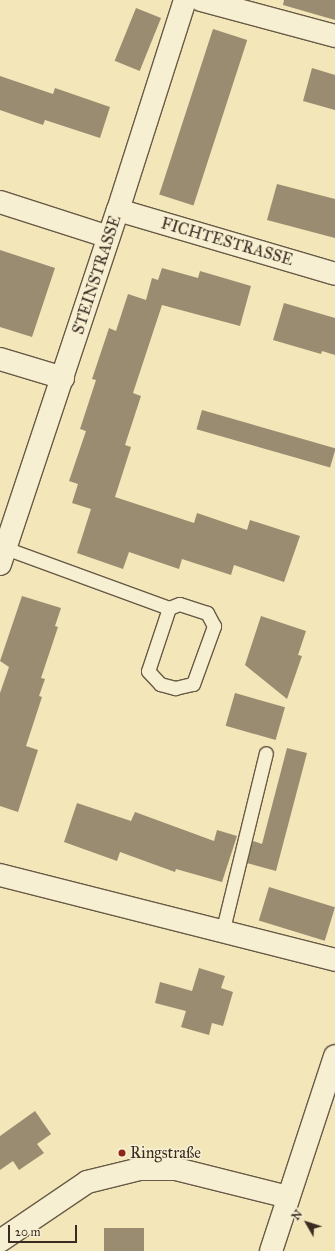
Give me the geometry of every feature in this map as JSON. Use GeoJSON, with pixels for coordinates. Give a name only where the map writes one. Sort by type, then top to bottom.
{"type":"FeatureCollection","features":[{"type":"Feature","properties":{"kind":"street","name":"STEINSTRASSE"},"geometry":{"type":"LineString","coordinates":[[3,556],[118,210],[185,0]]}},
{"type":"Feature","properties":{"kind":"street"},"geometry":{"type":"LineString","coordinates":[[201,0],[335,36]]}},
{"type":"Feature","properties":{"kind":"street"},"geometry":{"type":"LineString","coordinates":[[0,202],[109,237]]}},
{"type":"Feature","properties":{"kind":"street","name":"FICHTESTRASSE"},"geometry":{"type":"LineString","coordinates":[[118,210],[335,274]]}},
{"type":"Feature","properties":{"kind":"street"},"geometry":{"type":"LineString","coordinates":[[0,359],[63,378]]}},
{"type":"Feature","properties":{"kind":"street"},"geometry":{"type":"LineString","coordinates":[[0,875],[222,933],[335,960]]}},
{"type":"Feature","properties":{"kind":"street"},"geometry":{"type":"LineString","coordinates":[[271,1251],[335,1056]]}},
{"type":"Feature","properties":{"kind":"street"},"geometry":{"type":"LineString","coordinates":[[0,1241],[87,1182],[140,1169],[176,1169],[288,1198]]}},
{"type":"Feature","properties":{"kind":"lane","name":"STEINSTRASSE"},"geometry":{"type":"LineString","coordinates":[[3,556],[169,608],[179,604],[207,614],[214,626],[193,684],[174,688],[160,684],[148,670],[169,608]]}},
{"type":"Feature","properties":{"kind":"lane"},"geometry":{"type":"LineString","coordinates":[[222,933],[266,753]]}},
{"type":"Feature","properties":{"kind":"building"},"geometry":{"type":"Polygon","coordinates":[[[284,0],[335,0],[335,20],[283,5],[284,0]]]}},
{"type":"Feature","properties":{"kind":"building"},"geometry":{"type":"Polygon","coordinates":[[[136,8],[161,18],[140,71],[115,61],[136,8]]]}},
{"type":"Feature","properties":{"kind":"building"},"geometry":{"type":"Polygon","coordinates":[[[213,29],[247,40],[193,206],[159,194],[213,29]]]}},
{"type":"Feature","properties":{"kind":"building"},"geometry":{"type":"Polygon","coordinates":[[[312,68],[335,75],[335,110],[303,101],[312,68]]]}},
{"type":"Feature","properties":{"kind":"building"},"geometry":{"type":"Polygon","coordinates":[[[0,76],[53,94],[55,88],[110,107],[100,138],[45,120],[43,125],[0,110],[0,76]]]}},
{"type":"Feature","properties":{"kind":"building"},"geometry":{"type":"Polygon","coordinates":[[[277,184],[335,199],[335,238],[267,220],[277,184]]]}},
{"type":"Feature","properties":{"kind":"building"},"geometry":{"type":"Polygon","coordinates":[[[0,250],[55,268],[32,337],[0,327],[0,250]]]}},
{"type":"Feature","properties":{"kind":"building"},"geometry":{"type":"Polygon","coordinates":[[[162,268],[198,278],[200,271],[251,286],[240,326],[162,305],[133,393],[141,396],[125,445],[131,447],[115,497],[194,523],[197,513],[247,530],[250,520],[300,536],[284,582],[234,565],[231,575],[182,559],[179,569],[129,552],[123,569],[77,553],[91,509],[72,503],[78,484],[69,481],[86,431],[80,429],[96,380],[92,379],[109,328],[116,331],[128,294],[146,300],[152,278],[158,280],[162,268]]]}},
{"type":"Feature","properties":{"kind":"building"},"geometry":{"type":"Polygon","coordinates":[[[284,303],[335,318],[335,355],[322,351],[321,354],[273,340],[284,303]]]}},
{"type":"Feature","properties":{"kind":"building"},"geometry":{"type":"Polygon","coordinates":[[[202,410],[335,448],[330,468],[196,429],[202,410]]]}},
{"type":"Feature","properties":{"kind":"building"},"geometry":{"type":"Polygon","coordinates":[[[22,596],[61,608],[55,626],[58,627],[41,678],[45,679],[39,696],[42,697],[26,746],[38,750],[18,812],[0,806],[0,693],[9,667],[0,661],[22,596]]]}},
{"type":"Feature","properties":{"kind":"building"},"geometry":{"type":"Polygon","coordinates":[[[261,616],[306,631],[298,655],[302,656],[287,699],[245,665],[261,616]]]}},
{"type":"Feature","properties":{"kind":"building"},"geometry":{"type":"Polygon","coordinates":[[[235,693],[285,707],[276,740],[226,726],[235,693]]]}},
{"type":"Feature","properties":{"kind":"building"},"geometry":{"type":"Polygon","coordinates":[[[287,748],[307,753],[276,871],[247,863],[253,841],[262,844],[287,748]]]}},
{"type":"Feature","properties":{"kind":"building"},"geometry":{"type":"Polygon","coordinates":[[[77,803],[131,821],[135,812],[214,841],[217,830],[237,836],[222,882],[176,869],[175,872],[120,852],[117,861],[64,842],[77,803]]]}},
{"type":"Feature","properties":{"kind":"building"},"geometry":{"type":"Polygon","coordinates":[[[269,887],[335,907],[325,941],[259,920],[269,887]]]}},
{"type":"Feature","properties":{"kind":"building"},"geometry":{"type":"Polygon","coordinates":[[[199,968],[225,976],[221,988],[233,992],[223,1026],[212,1023],[209,1035],[181,1027],[186,1011],[155,1003],[160,982],[192,991],[199,968]]]}},
{"type":"Feature","properties":{"kind":"building"},"geometry":{"type":"Polygon","coordinates":[[[35,1111],[51,1134],[37,1144],[44,1153],[19,1170],[13,1161],[0,1170],[0,1136],[35,1111]]]}},
{"type":"Feature","properties":{"kind":"building"},"geometry":{"type":"Polygon","coordinates":[[[104,1228],[144,1228],[144,1251],[104,1251],[104,1228]]]}},
{"type":"Feature","properties":{"kind":"place","name":"Ringstraße"},"geometry":{"type":"Point","coordinates":[122,1153]}}]}
